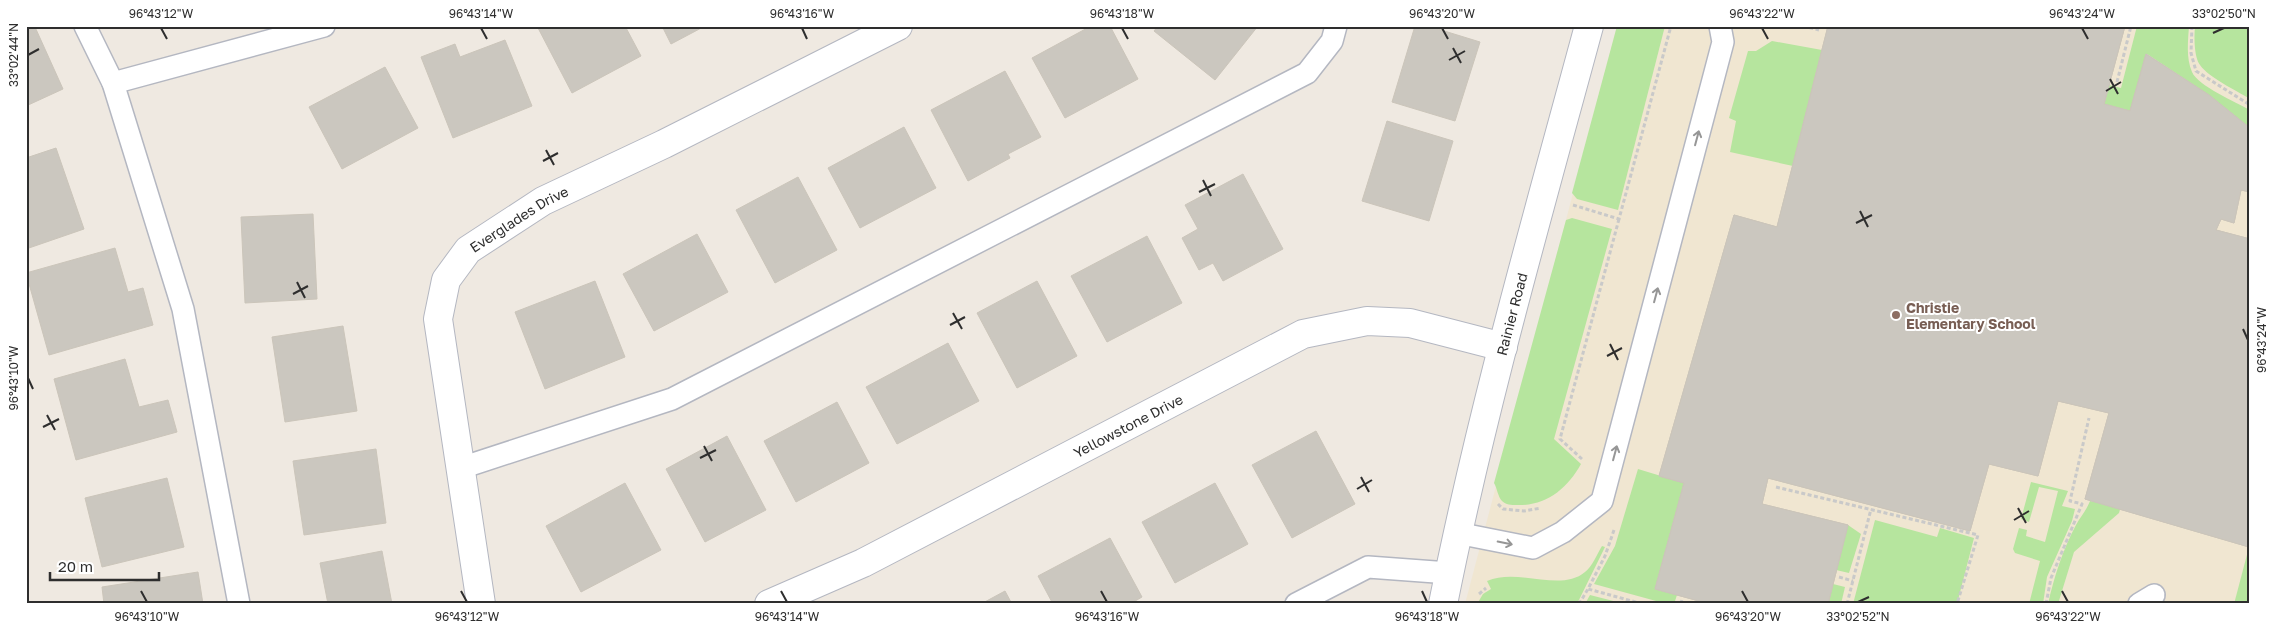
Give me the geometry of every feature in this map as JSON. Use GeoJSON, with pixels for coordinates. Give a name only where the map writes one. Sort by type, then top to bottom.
{"type":"FeatureCollection","features":[{"type":"Feature","properties":{"kind":"street","name":"Everglades Drive"},"geometry":{"type":"LineString","coordinates":[[480,604],[438,319],[446,280],[468,250],[543,201],[664,144],[898,26]]}},
{"type":"Feature","properties":{"kind":"street","name":"Rainier Road"},"geometry":{"type":"LineString","coordinates":[[1443,604],[1457,533],[1503,347],[1589,26]]}},
{"type":"Feature","properties":{"kind":"street","name":"Yellowstone Drive"},"geometry":{"type":"LineString","coordinates":[[769,604],[863,564],[1303,334],[1367,321],[1410,323],[1503,347]]}},
{"type":"Feature","properties":{"kind":"lane"},"geometry":{"type":"LineString","coordinates":[[85,26],[113,83],[183,309],[239,604]]}},
{"type":"Feature","properties":{"kind":"lane"},"geometry":{"type":"LineString","coordinates":[[113,83],[324,26]]}},
{"type":"Feature","properties":{"kind":"lane"},"geometry":{"type":"LineString","coordinates":[[461,468],[672,399],[1307,73],[1332,41],[1336,26]]}},
{"type":"Feature","properties":{"kind":"lane"},"geometry":{"type":"LineString","coordinates":[[1457,533],[1533,548],[1563,532],[1602,501],[1723,42],[1720,26]]}},
{"type":"Feature","properties":{"kind":"lane"},"geometry":{"type":"LineString","coordinates":[[1296,604],[1368,567],[1449,573]]}},
{"type":"Feature","properties":{"kind":"path"},"geometry":{"type":"LineString","coordinates":[[1585,462],[1560,439],[1671,26]]}},
{"type":"Feature","properties":{"kind":"path"},"geometry":{"type":"LineString","coordinates":[[1803,26],[1819,30]]}},
{"type":"Feature","properties":{"kind":"path"},"geometry":{"type":"LineString","coordinates":[[2117,82],[2132,26]]}},
{"type":"Feature","properties":{"kind":"path"},"geometry":{"type":"LineString","coordinates":[[2192,26],[2191,53],[2196,71],[2250,105]]}},
{"type":"Feature","properties":{"kind":"path"},"geometry":{"type":"LineString","coordinates":[[1567,204],[1619,219]]}},
{"type":"Feature","properties":{"kind":"path"},"geometry":{"type":"LineString","coordinates":[[2046,604],[2050,578],[2082,504],[2070,501],[2089,418]]}},
{"type":"Feature","properties":{"kind":"path"},"geometry":{"type":"LineString","coordinates":[[1776,487],[1978,535],[1957,604]]}},
{"type":"Feature","properties":{"kind":"path"},"geometry":{"type":"LineString","coordinates":[[1497,503],[1503,509],[1510,510],[1524,511],[1548,507]]}},
{"type":"Feature","properties":{"kind":"path"},"geometry":{"type":"LineString","coordinates":[[1847,604],[1872,509]]}},
{"type":"Feature","properties":{"kind":"path"},"geometry":{"type":"LineString","coordinates":[[1838,578],[1853,582]]}},
{"type":"Feature","properties":{"kind":"path"},"geometry":{"type":"LineString","coordinates":[[1580,604],[1588,589]]}},
{"type":"Feature","properties":{"kind":"shaded area","name":"Christie Elementary School"},"geometry":{"type":"Polygon","coordinates":[[[1617,26],[2250,26],[2250,604],[1465,604],[1617,26]]]}},
{"type":"Feature","properties":{"kind":"green space"},"geometry":{"type":"Polygon","coordinates":[[[1617,26],[1665,26],[1618,210],[1577,199],[1572,193],[1617,26]]]}},
{"type":"Feature","properties":{"kind":"green space"},"geometry":{"type":"Polygon","coordinates":[[[2137,26],[2189,26],[2188,55],[2192,72],[2209,88],[2250,110],[2250,128],[2209,95],[2147,54],[2130,111],[2104,104],[2109,85],[2121,88],[2137,26]]]}},
{"type":"Feature","properties":{"kind":"green space"},"geometry":{"type":"Polygon","coordinates":[[[2195,26],[2250,26],[2250,99],[2216,79],[2200,65],[2196,52],[2195,26]]]}},
{"type":"Feature","properties":{"kind":"green space"},"geometry":{"type":"Polygon","coordinates":[[[1772,41],[1822,50],[1793,166],[1730,152],[1736,121],[1729,118],[1748,51],[1756,51],[1772,41]]]}},
{"type":"Feature","properties":{"kind":"green space"},"geometry":{"type":"Polygon","coordinates":[[[1572,218],[1612,229],[1554,439],[1581,464],[1562,488],[1546,499],[1528,505],[1509,504],[1501,499],[1494,483],[1566,220],[1572,218]]]}},
{"type":"Feature","properties":{"kind":"green space"},"geometry":{"type":"Polygon","coordinates":[[[1638,469],[1684,483],[1655,589],[1677,595],[1674,604],[1667,604],[1594,584],[1615,546],[1638,469]]]}},
{"type":"Feature","properties":{"kind":"green space"},"geometry":{"type":"Polygon","coordinates":[[[2031,482],[2068,491],[2062,506],[2075,509],[2072,521],[2047,577],[2043,604],[2029,604],[2040,561],[2015,553],[2013,549],[2019,528],[2027,530],[2026,536],[2045,542],[2058,491],[2039,487],[2029,522],[2021,519],[2031,482]]]}},
{"type":"Feature","properties":{"kind":"green space"},"geometry":{"type":"Polygon","coordinates":[[[2090,501],[2121,506],[2119,513],[2074,552],[2058,604],[2048,604],[2063,553],[2090,501]]]}},
{"type":"Feature","properties":{"kind":"green space"},"geometry":{"type":"Polygon","coordinates":[[[1875,520],[1937,537],[1940,528],[1974,538],[1957,604],[1853,604],[1875,520]]]}},
{"type":"Feature","properties":{"kind":"green space"},"geometry":{"type":"Polygon","coordinates":[[[1848,525],[1861,534],[1849,573],[1836,570],[1848,525]]]}},
{"type":"Feature","properties":{"kind":"green space"},"geometry":{"type":"Polygon","coordinates":[[[1602,546],[1605,547],[1577,604],[1477,604],[1483,594],[1491,589],[1487,581],[1499,577],[1551,580],[1575,578],[1588,570],[1602,546]]]}},
{"type":"Feature","properties":{"kind":"green space"},"geometry":{"type":"Polygon","coordinates":[[[2249,547],[2250,604],[2234,604],[2249,547]]]}},
{"type":"Feature","properties":{"kind":"green space"},"geometry":{"type":"Polygon","coordinates":[[[1833,584],[1845,587],[1841,604],[1828,604],[1833,584]]]}},
{"type":"Feature","properties":{"kind":"green space"},"geometry":{"type":"Polygon","coordinates":[[[1590,595],[1625,604],[1585,604],[1590,595]]]}},
{"type":"Feature","properties":{"kind":"building"},"geometry":{"type":"Polygon","coordinates":[[[537,26],[625,26],[641,56],[572,93],[537,26]]]}},
{"type":"Feature","properties":{"kind":"building"},"geometry":{"type":"Polygon","coordinates":[[[662,26],[705,26],[671,44],[662,26]]]}},
{"type":"Feature","properties":{"kind":"building"},"geometry":{"type":"Polygon","coordinates":[[[1091,26],[1110,26],[1138,79],[1065,118],[1032,58],[1091,26]]]}},
{"type":"Feature","properties":{"kind":"building"},"geometry":{"type":"Polygon","coordinates":[[[1158,26],[1258,26],[1215,80],[1154,31],[1158,26]]]}},
{"type":"Feature","properties":{"kind":"building"},"geometry":{"type":"Polygon","coordinates":[[[1415,26],[1428,26],[1480,42],[1455,121],[1392,102],[1415,26]]]}},
{"type":"Feature","properties":{"kind":"building","name":"Christie Elementary School"},"geometry":{"type":"Polygon","coordinates":[[[1828,26],[2125,26],[2104,104],[2130,111],[2146,54],[2209,95],[2250,128],[2250,192],[2241,190],[2234,223],[2221,219],[2216,230],[2250,239],[2249,547],[2085,499],[2109,413],[2058,401],[2038,476],[1989,464],[1970,531],[1768,478],[1762,504],[1848,525],[1828,604],[1710,604],[1655,589],[1684,483],[1659,476],[1734,215],[1777,227],[1828,26]]]}},
{"type":"Feature","properties":{"kind":"building","name":"Christie Elementary School"},"geometry":{"type":"Polygon","coordinates":[[[1828,26],[2125,26],[2104,104],[2130,111],[2146,54],[2209,95],[2250,128],[2250,192],[2241,190],[2234,223],[2221,219],[2216,230],[2250,239],[2249,547],[2085,499],[2109,413],[2058,401],[2038,476],[1989,464],[1970,531],[1768,478],[1762,504],[1848,525],[1828,604],[1710,604],[1655,589],[1684,483],[1659,476],[1734,215],[1777,227],[1828,26]]]}},
{"type":"Feature","properties":{"kind":"building"},"geometry":{"type":"Polygon","coordinates":[[[35,27],[63,89],[26,106],[26,31],[35,27]]]}},
{"type":"Feature","properties":{"kind":"building"},"geometry":{"type":"Polygon","coordinates":[[[505,40],[532,106],[453,138],[421,57],[455,44],[460,57],[505,40]]]}},
{"type":"Feature","properties":{"kind":"building"},"geometry":{"type":"Polygon","coordinates":[[[385,67],[418,128],[342,169],[309,107],[385,67]]]}},
{"type":"Feature","properties":{"kind":"building"},"geometry":{"type":"Polygon","coordinates":[[[1005,71],[1041,137],[1008,154],[1010,158],[968,181],[931,110],[1005,71]]]}},
{"type":"Feature","properties":{"kind":"building"},"geometry":{"type":"Polygon","coordinates":[[[1387,121],[1453,141],[1429,221],[1362,201],[1387,121]]]}},
{"type":"Feature","properties":{"kind":"building"},"geometry":{"type":"Polygon","coordinates":[[[904,127],[936,188],[860,228],[828,168],[904,127]]]}},
{"type":"Feature","properties":{"kind":"building"},"geometry":{"type":"Polygon","coordinates":[[[56,148],[84,229],[26,249],[26,158],[56,148]]]}},
{"type":"Feature","properties":{"kind":"building"},"geometry":{"type":"Polygon","coordinates":[[[1243,174],[1283,249],[1223,281],[1213,263],[1199,270],[1182,238],[1198,229],[1185,205],[1243,174]]]}},
{"type":"Feature","properties":{"kind":"building"},"geometry":{"type":"Polygon","coordinates":[[[798,177],[837,250],[775,283],[736,210],[798,177]]]}},
{"type":"Feature","properties":{"kind":"building"},"geometry":{"type":"Polygon","coordinates":[[[313,214],[317,299],[245,303],[241,217],[313,214]]]}},
{"type":"Feature","properties":{"kind":"building"},"geometry":{"type":"Polygon","coordinates":[[[697,234],[728,292],[654,331],[623,274],[697,234]]]}},
{"type":"Feature","properties":{"kind":"building"},"geometry":{"type":"Polygon","coordinates":[[[1147,236],[1182,303],[1107,342],[1071,276],[1147,236]]]}},
{"type":"Feature","properties":{"kind":"building"},"geometry":{"type":"Polygon","coordinates":[[[115,248],[128,292],[143,288],[153,325],[49,355],[26,273],[115,248]]]}},
{"type":"Feature","properties":{"kind":"building"},"geometry":{"type":"Polygon","coordinates":[[[595,281],[625,357],[545,389],[515,312],[595,281]]]}},
{"type":"Feature","properties":{"kind":"building"},"geometry":{"type":"Polygon","coordinates":[[[1037,281],[1077,356],[1017,388],[977,313],[1037,281]]]}},
{"type":"Feature","properties":{"kind":"building"},"geometry":{"type":"Polygon","coordinates":[[[343,326],[357,411],[285,422],[272,337],[343,326]]]}},
{"type":"Feature","properties":{"kind":"building"},"geometry":{"type":"Polygon","coordinates":[[[948,343],[979,401],[897,444],[866,387],[948,343]]]}},
{"type":"Feature","properties":{"kind":"building"},"geometry":{"type":"Polygon","coordinates":[[[125,359],[139,407],[168,400],[177,432],[76,460],[54,379],[125,359]]]}},
{"type":"Feature","properties":{"kind":"building"},"geometry":{"type":"Polygon","coordinates":[[[837,402],[869,463],[796,502],[764,441],[837,402]]]}},
{"type":"Feature","properties":{"kind":"building"},"geometry":{"type":"Polygon","coordinates":[[[1316,431],[1355,504],[1292,538],[1252,465],[1316,431]]]}},
{"type":"Feature","properties":{"kind":"building"},"geometry":{"type":"Polygon","coordinates":[[[727,436],[766,510],[705,542],[666,469],[727,436]]]}},
{"type":"Feature","properties":{"kind":"building"},"geometry":{"type":"Polygon","coordinates":[[[376,449],[386,523],[304,535],[293,461],[376,449]]]}},
{"type":"Feature","properties":{"kind":"building"},"geometry":{"type":"Polygon","coordinates":[[[167,478],[184,547],[102,567],[85,498],[167,478]]]}},
{"type":"Feature","properties":{"kind":"building"},"geometry":{"type":"Polygon","coordinates":[[[625,483],[661,550],[581,592],[546,526],[625,483]]]}},
{"type":"Feature","properties":{"kind":"building"},"geometry":{"type":"Polygon","coordinates":[[[1215,483],[1248,544],[1175,583],[1142,522],[1215,483]]]}},
{"type":"Feature","properties":{"kind":"building"},"geometry":{"type":"Polygon","coordinates":[[[1110,538],[1142,597],[1130,604],[1053,604],[1038,576],[1110,538]]]}},
{"type":"Feature","properties":{"kind":"building"},"geometry":{"type":"Polygon","coordinates":[[[382,551],[392,604],[328,604],[320,563],[382,551]]]}},
{"type":"Feature","properties":{"kind":"building"},"geometry":{"type":"Polygon","coordinates":[[[198,572],[203,604],[104,604],[102,587],[198,572]]]}},
{"type":"Feature","properties":{"kind":"building"},"geometry":{"type":"Polygon","coordinates":[[[1005,591],[1012,604],[981,604],[1005,591]]]}},
{"type":"Feature","properties":{"kind":"place","name":"Christie Elementary School"},"geometry":{"type":"Point","coordinates":[1896,315]}}]}
